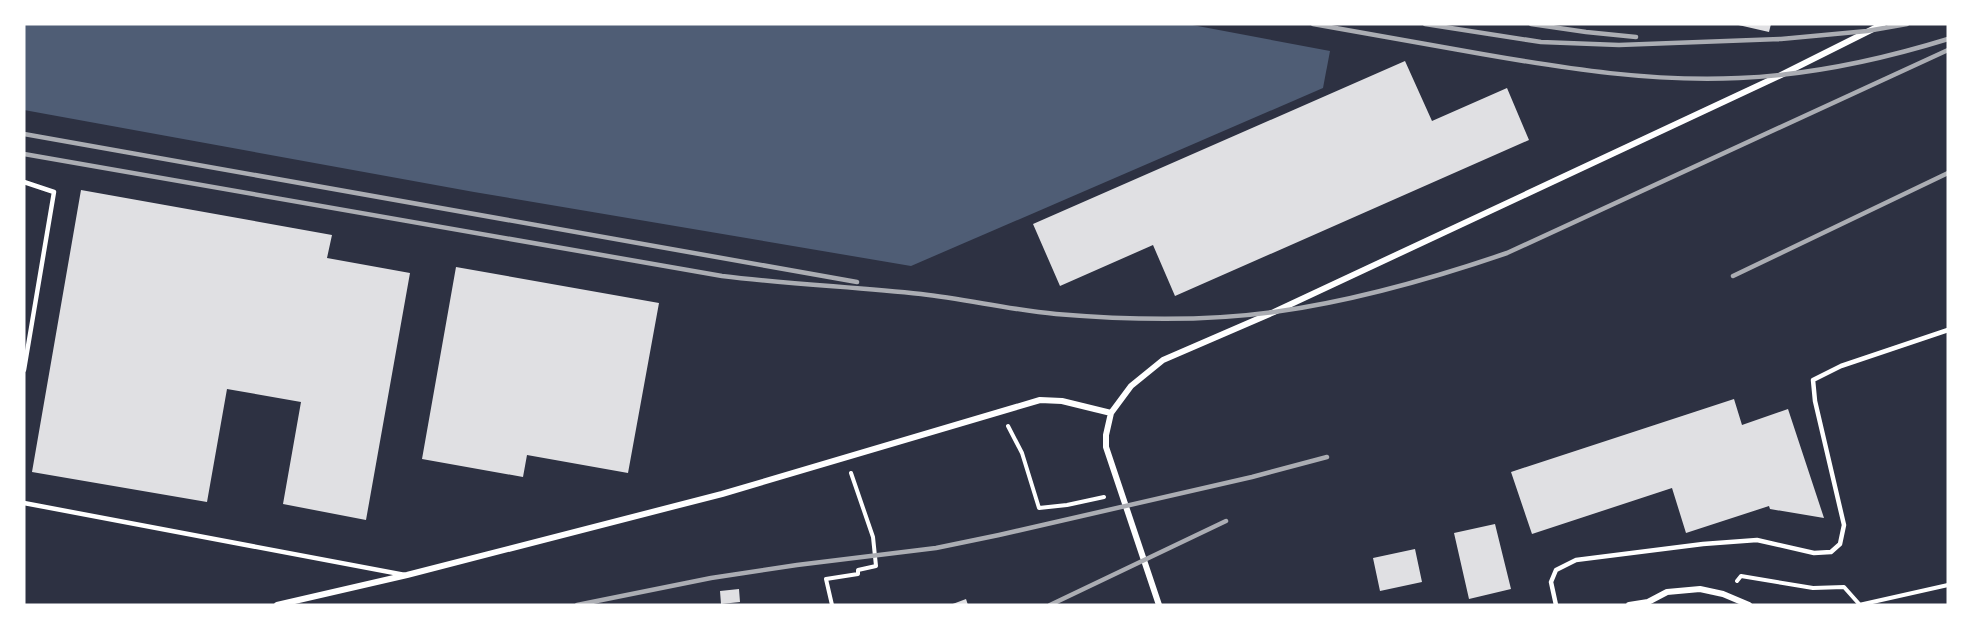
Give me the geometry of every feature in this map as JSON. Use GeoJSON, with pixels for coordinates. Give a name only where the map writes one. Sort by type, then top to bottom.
{"type":"FeatureCollection","features":[{"type":"Feature","properties":{"kind":"street"},"geometry":{"type":"LineString","coordinates":[[1159,605],[1106,447],[1106,435],[1111,413],[1131,386],[1163,360],[1274,312],[1770,80],[1883,24]]}},
{"type":"Feature","properties":{"kind":"street"},"geometry":{"type":"LineString","coordinates":[[277,605],[407,575],[722,494],[1040,400],[1062,401],[1111,413]]}},
{"type":"Feature","properties":{"kind":"street"},"geometry":{"type":"LineString","coordinates":[[1629,605],[1648,602],[1667,592],[1700,589],[1723,594],[1749,605]]}},
{"type":"Feature","properties":{"kind":"street"},"geometry":{"type":"LineString","coordinates":[[1648,602],[1656,605]]}},
{"type":"Feature","properties":{"kind":"lane"},"geometry":{"type":"LineString","coordinates":[[24,182],[54,192],[24,370]]}},
{"type":"Feature","properties":{"kind":"lane"},"geometry":{"type":"LineString","coordinates":[[1556,605],[1551,582],[1556,570],[1576,560],[1703,544],[1757,540],[1814,553],[1831,552],[1840,543],[1844,525],[1815,401],[1813,380],[1840,366],[1948,330]]}},
{"type":"Feature","properties":{"kind":"lane"},"geometry":{"type":"LineString","coordinates":[[24,503],[407,575]]}},
{"type":"Feature","properties":{"kind":"path"},"geometry":{"type":"LineString","coordinates":[[1000,412],[1022,453],[1039,508],[1095,500]]}},
{"type":"Feature","properties":{"kind":"path"},"geometry":{"type":"LineString","coordinates":[[832,605],[826,579],[858,574],[858,570],[876,566],[873,537],[846,459]]}},
{"type":"Feature","properties":{"kind":"path"},"geometry":{"type":"LineString","coordinates":[[1723,594],[1741,576],[1813,588],[1844,587],[1860,605],[1948,585]]}},
{"type":"Feature","properties":{"kind":"water"},"geometry":{"type":"Polygon","coordinates":[[[24,24],[1187,24],[1330,51],[1323,88],[911,266],[474,192],[24,110],[24,24]]]}},
{"type":"Feature","properties":{"kind":"building"},"geometry":{"type":"Polygon","coordinates":[[[1734,24],[1771,24],[1769,32],[1734,24]]]}},
{"type":"Feature","properties":{"kind":"building"},"geometry":{"type":"Polygon","coordinates":[[[1405,61],[1432,121],[1507,88],[1529,140],[1175,296],[1153,245],[1060,286],[1033,224],[1405,61]]]}},
{"type":"Feature","properties":{"kind":"building"},"geometry":{"type":"Polygon","coordinates":[[[81,190],[332,235],[327,258],[410,273],[366,520],[283,504],[301,402],[227,389],[207,502],[32,472],[81,190]]]}},
{"type":"Feature","properties":{"kind":"building"},"geometry":{"type":"Polygon","coordinates":[[[456,267],[659,303],[628,473],[527,455],[523,477],[422,459],[456,267]]]}},
{"type":"Feature","properties":{"kind":"building"},"geometry":{"type":"Polygon","coordinates":[[[1734,399],[1742,425],[1788,409],[1824,518],[1770,509],[1769,506],[1686,533],[1672,488],[1532,534],[1511,472],[1734,399]]]}},
{"type":"Feature","properties":{"kind":"building"},"geometry":{"type":"Polygon","coordinates":[[[1495,524],[1511,589],[1469,599],[1454,533],[1495,524]]]}},
{"type":"Feature","properties":{"kind":"building"},"geometry":{"type":"Polygon","coordinates":[[[1415,549],[1422,582],[1380,591],[1373,558],[1415,549]]]}},
{"type":"Feature","properties":{"kind":"building"},"geometry":{"type":"Polygon","coordinates":[[[739,589],[740,602],[721,604],[720,591],[739,589]]]}},
{"type":"Feature","properties":{"kind":"building"},"geometry":{"type":"Polygon","coordinates":[[[966,599],[968,605],[950,605],[966,599]]]}},
{"type":"Feature","properties":{"kind":"railway"},"geometry":{"type":"LineString","coordinates":[[1313,24],[1546,65],[1642,76],[1707,79],[1792,74],[1819,70],[1897,54],[1948,39]]}},
{"type":"Feature","properties":{"kind":"railway"},"geometry":{"type":"LineString","coordinates":[[1425,24],[1541,42],[1619,45],[1781,39],[1867,31],[1907,24]]}},
{"type":"Feature","properties":{"kind":"railway"},"geometry":{"type":"LineString","coordinates":[[1531,24],[1636,37]]}},
{"type":"Feature","properties":{"kind":"railway"},"geometry":{"type":"LineString","coordinates":[[24,154],[722,276],[921,294],[1056,314],[1110,318],[1192,319],[1274,312],[1363,295],[1450,272],[1507,253],[1948,50]]}},
{"type":"Feature","properties":{"kind":"railway"},"geometry":{"type":"LineString","coordinates":[[24,134],[857,282]]}},
{"type":"Feature","properties":{"kind":"railway"},"geometry":{"type":"LineString","coordinates":[[1733,276],[1948,173]]}},
{"type":"Feature","properties":{"kind":"railway"},"geometry":{"type":"LineString","coordinates":[[577,605],[711,578],[936,548],[1252,477],[1327,457]]}},
{"type":"Feature","properties":{"kind":"railway"},"geometry":{"type":"LineString","coordinates":[[1050,605],[1226,521]]}}]}
